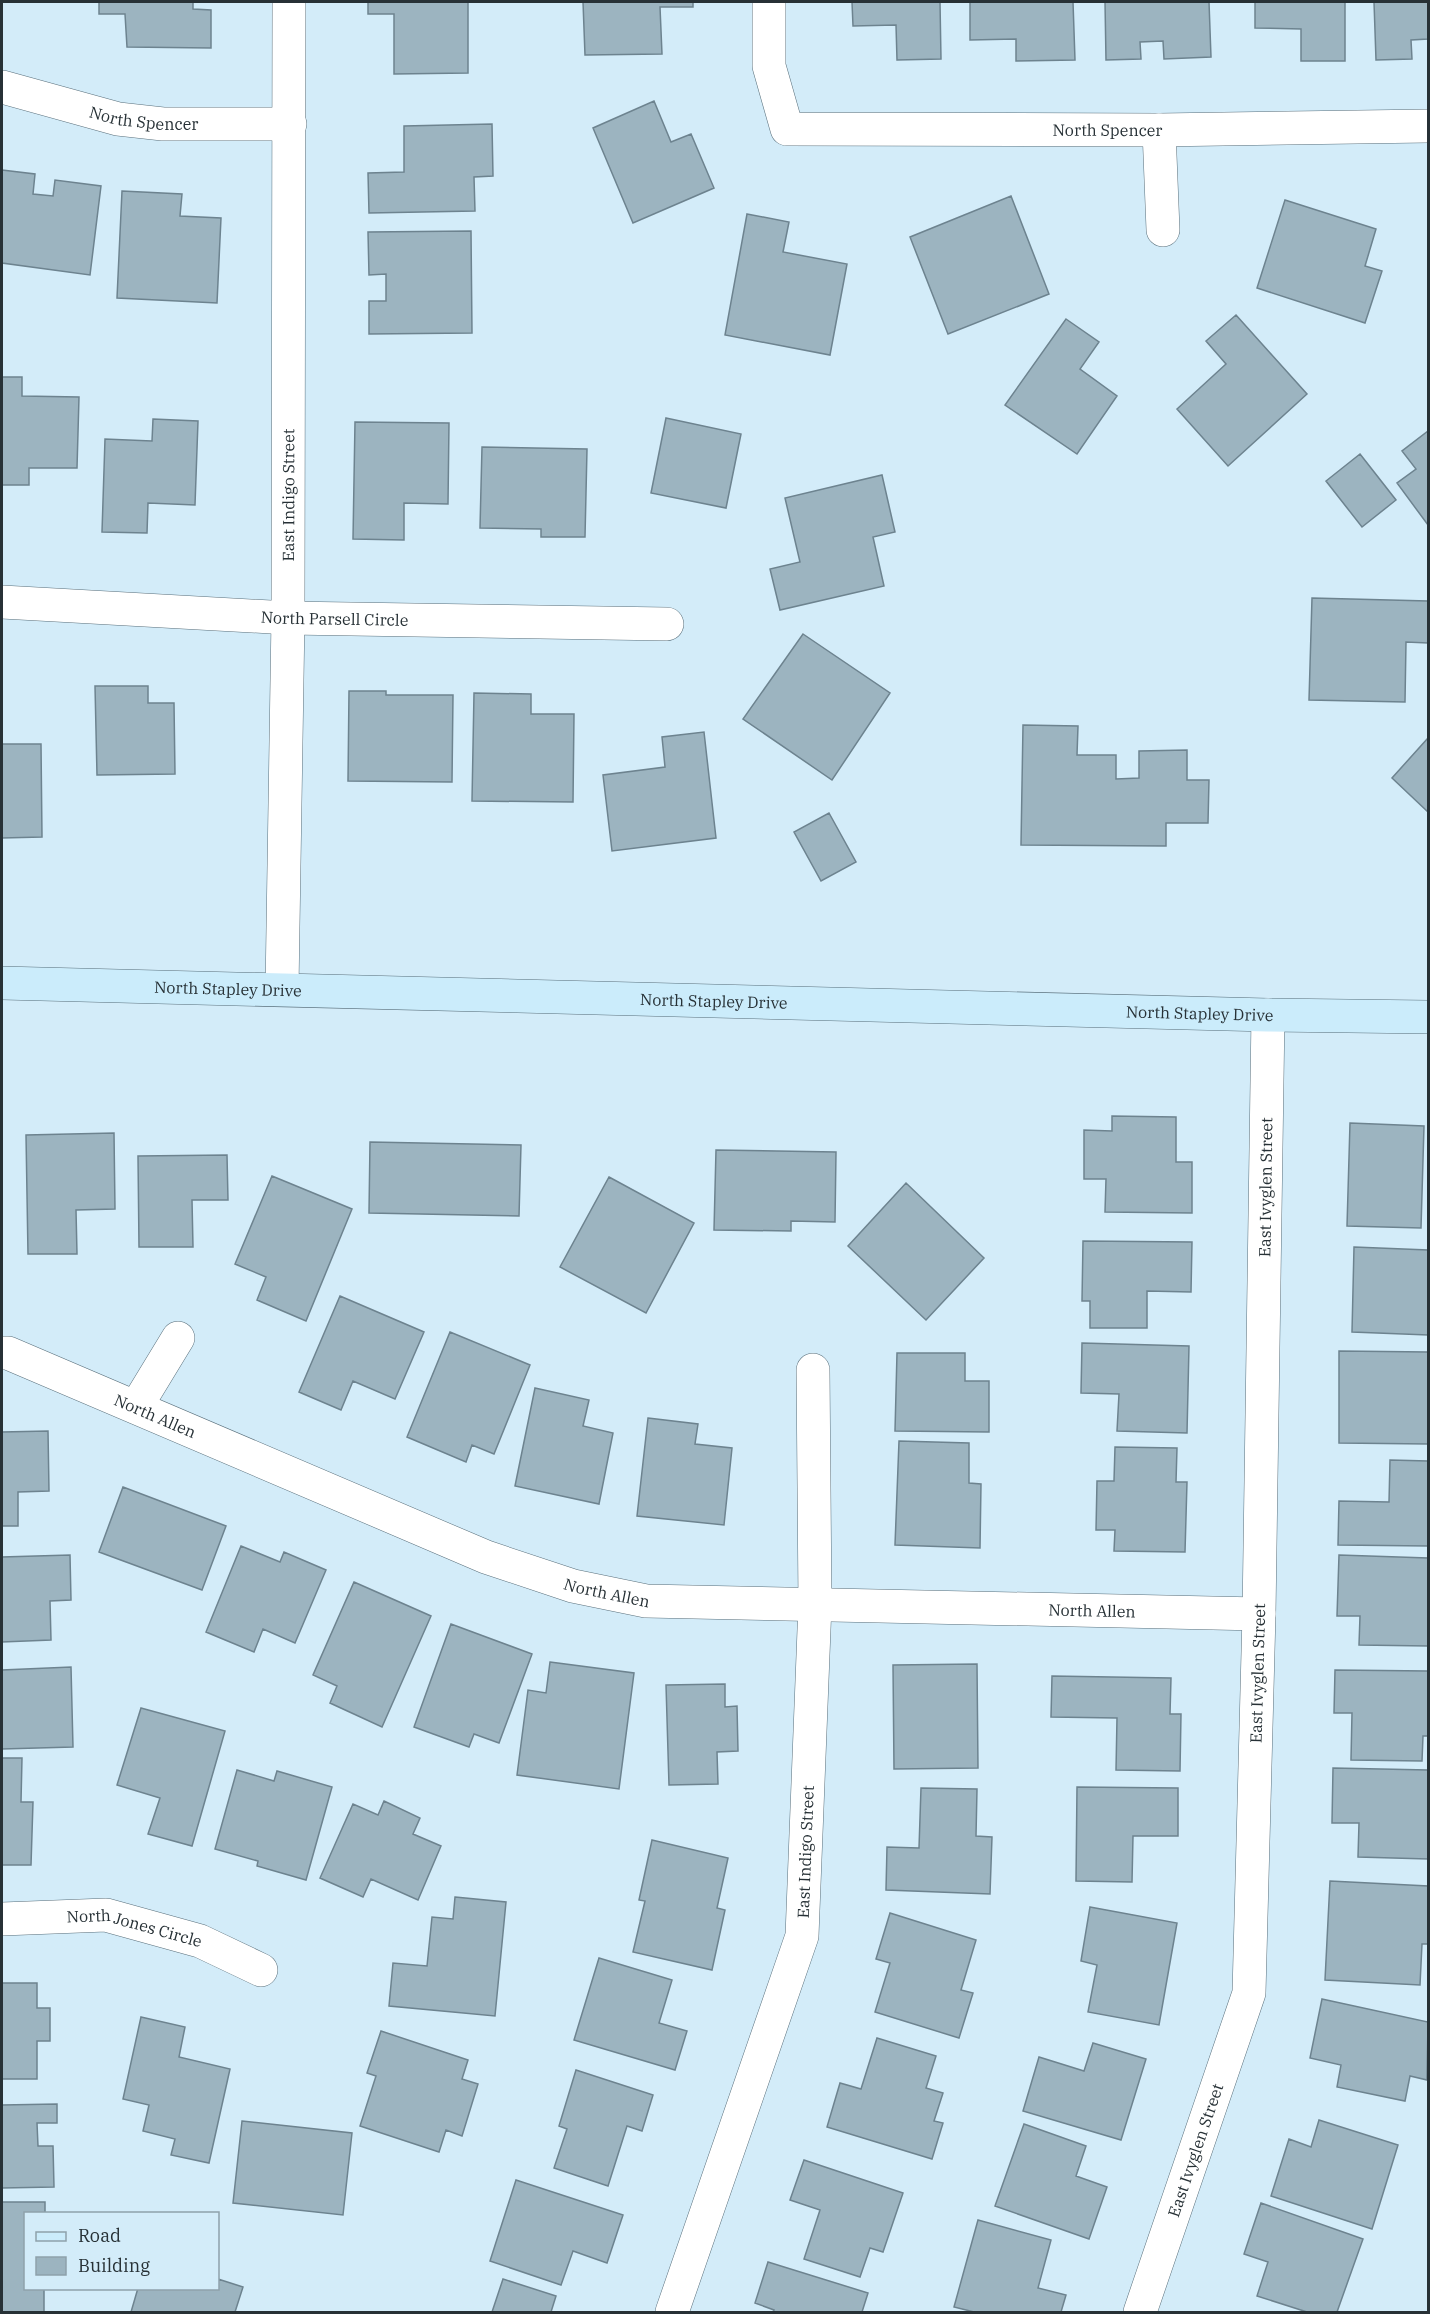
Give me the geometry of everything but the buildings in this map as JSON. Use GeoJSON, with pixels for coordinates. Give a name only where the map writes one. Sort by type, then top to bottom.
{"type":"FeatureCollection","features":[{"type":"Feature","properties":{"kind":"main road","name":"North Stapley Drive"},"geometry":{"type":"LineString","coordinates":[[2,983],[1268,1015],[1428,1017]]}},
{"type":"Feature","properties":{"kind":"street","name":"East Indigo Street"},"geometry":{"type":"LineString","coordinates":[[282,989],[288,618],[289,2]]}},
{"type":"Feature","properties":{"kind":"street","name":"North Spencer"},"geometry":{"type":"LineString","coordinates":[[769,2],[769,66],[787,129],[1160,130],[1428,126]]}},
{"type":"Feature","properties":{"kind":"street","name":"North Spencer"},"geometry":{"type":"LineString","coordinates":[[2,87],[118,119],[163,124],[290,124]]}},
{"type":"Feature","properties":{"kind":"street"},"geometry":{"type":"LineString","coordinates":[[1160,130],[1163,230]]}},
{"type":"Feature","properties":{"kind":"street","name":"North Parsell Circle"},"geometry":{"type":"LineString","coordinates":[[2,602],[288,618],[667,624]]}},
{"type":"Feature","properties":{"kind":"street","name":"East Ivyglen Street"},"geometry":{"type":"LineString","coordinates":[[1140,2313],[1250,1994],[1259,1614],[1268,1015]]}},
{"type":"Feature","properties":{"kind":"street"},"geometry":{"type":"LineString","coordinates":[[136,1407],[178,1338]]}},
{"type":"Feature","properties":{"kind":"street","name":"North Allen"},"geometry":{"type":"LineString","coordinates":[[2,1353],[8,1353],[486,1557],[573,1586],[646,1601],[1259,1614]]}},
{"type":"Feature","properties":{"kind":"street","name":"East Indigo Street"},"geometry":{"type":"LineString","coordinates":[[672,2313],[802,1936],[814,1604],[813,1370]]}},
{"type":"Feature","properties":{"kind":"street","name":"North Jones Circle"},"geometry":{"type":"LineString","coordinates":[[2,1919],[106,1915],[200,1941],[261,1970]]}}]}
